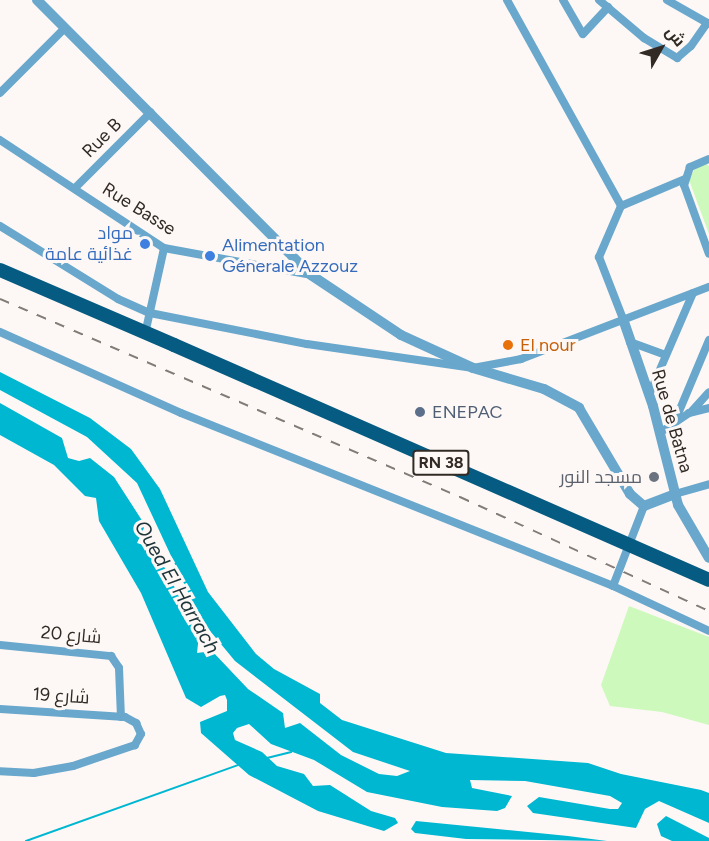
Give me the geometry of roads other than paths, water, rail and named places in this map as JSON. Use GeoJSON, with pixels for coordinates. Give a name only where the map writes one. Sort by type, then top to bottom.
{"type":"FeatureCollection","features":[{"type":"Feature","properties":{"kind":"main road","name":"RN 38"},"geometry":{"type":"LineString","coordinates":[[0,270],[709,580]]}},
{"type":"Feature","properties":{"kind":"street"},"geometry":{"type":"LineString","coordinates":[[37,0],[311,275],[400,334],[473,368],[521,359],[709,287]]}},
{"type":"Feature","properties":{"kind":"street"},"geometry":{"type":"LineString","coordinates":[[507,0],[621,206],[685,179]]}},
{"type":"Feature","properties":{"kind":"street"},"geometry":{"type":"LineString","coordinates":[[563,0],[583,34],[608,7]]}},
{"type":"Feature","properties":{"kind":"street"},"geometry":{"type":"LineString","coordinates":[[599,0],[644,38],[677,58],[692,46],[708,23],[667,0]]}},
{"type":"Feature","properties":{"kind":"street"},"geometry":{"type":"LineString","coordinates":[[0,93],[64,28]]}},
{"type":"Feature","properties":{"kind":"street","name":"Rue B"},"geometry":{"type":"LineString","coordinates":[[75,188],[151,112]]}},
{"type":"Feature","properties":{"kind":"street","name":"Rue Basse"},"geometry":{"type":"LineString","coordinates":[[0,140],[164,248],[311,275]]}},
{"type":"Feature","properties":{"kind":"street"},"geometry":{"type":"LineString","coordinates":[[709,159],[690,167],[685,179],[709,254]]}},
{"type":"Feature","properties":{"kind":"street","name":"Rue de Batna"},"geometry":{"type":"LineString","coordinates":[[621,206],[599,256],[661,432],[675,494],[686,525],[709,558]]}},
{"type":"Feature","properties":{"kind":"street"},"geometry":{"type":"LineString","coordinates":[[0,226],[118,299],[150,313],[308,344],[473,368],[544,389],[579,408],[630,494],[644,506]]}},
{"type":"Feature","properties":{"kind":"street"},"geometry":{"type":"LineString","coordinates":[[146,334],[164,248]]}},
{"type":"Feature","properties":{"kind":"street"},"geometry":{"type":"LineString","coordinates":[[649,395],[693,293]]}},
{"type":"Feature","properties":{"kind":"street"},"geometry":{"type":"LineString","coordinates":[[0,332],[181,413],[613,586],[709,630]]}},
{"type":"Feature","properties":{"kind":"street"},"geometry":{"type":"LineString","coordinates":[[675,421],[709,340]]}},
{"type":"Feature","properties":{"kind":"street"},"geometry":{"type":"LineString","coordinates":[[630,342],[666,355]]}},
{"type":"Feature","properties":{"kind":"street"},"geometry":{"type":"LineString","coordinates":[[689,413],[709,392]]}},
{"type":"Feature","properties":{"kind":"street"},"geometry":{"type":"LineString","coordinates":[[661,432],[689,413],[709,408]]}},
{"type":"Feature","properties":{"kind":"street"},"geometry":{"type":"LineString","coordinates":[[613,586],[644,506],[709,484]]}},
{"type":"Feature","properties":{"kind":"street","name":"شارع 20"},"geometry":{"type":"LineString","coordinates":[[0,645],[111,657],[119,668],[121,717]]}},
{"type":"Feature","properties":{"kind":"street","name":"شارع 19"},"geometry":{"type":"LineString","coordinates":[[0,709],[121,717]]}},
{"type":"Feature","properties":{"kind":"street"},"geometry":{"type":"LineString","coordinates":[[0,771],[51,771],[135,745],[141,734],[139,726],[121,717]]}},
{"type":"Feature","properties":{"kind":"water"},"geometry":{"type":"Polygon","coordinates":[[[0,372],[90,418],[131,449],[160,489],[208,592],[256,654],[274,669],[320,694],[320,703],[342,720],[446,753],[588,763],[621,774],[701,790],[709,793],[709,823],[659,801],[645,809],[636,828],[533,813],[527,806],[539,797],[610,809],[618,809],[622,803],[610,796],[525,781],[470,780],[472,788],[512,796],[505,808],[497,811],[442,807],[367,792],[314,760],[271,744],[249,724],[237,728],[233,733],[235,740],[262,752],[277,766],[304,774],[313,786],[330,785],[371,811],[395,818],[398,823],[384,831],[318,811],[249,775],[201,733],[200,722],[227,711],[225,695],[201,707],[186,698],[141,593],[99,521],[96,498],[85,496],[54,465],[0,435],[0,403],[62,438],[68,458],[79,461],[90,458],[114,477],[143,522],[144,528],[137,543],[155,549],[199,635],[197,653],[212,651],[248,689],[283,713],[285,728],[300,723],[341,755],[379,774],[397,776],[410,771],[353,752],[235,661],[201,620],[137,483],[87,437],[0,390],[0,372]]]}},
{"type":"Feature","properties":{"kind":"water"},"geometry":{"type":"Polygon","coordinates":[[[666,816],[709,838],[709,841],[672,841],[661,836],[657,824],[666,816]]]}},
{"type":"Feature","properties":{"kind":"water"},"geometry":{"type":"Polygon","coordinates":[[[416,821],[607,841],[466,839],[415,833],[411,829],[416,821]]]}},
{"type":"Feature","properties":{"kind":"waterway"},"geometry":{"type":"LineString","coordinates":[[267,758],[291,752]]}},
{"type":"Feature","properties":{"kind":"waterway"},"geometry":{"type":"LineString","coordinates":[[26,841],[238,765]]}},
{"type":"Feature","properties":{"kind":"railway"},"geometry":{"type":"LineString","coordinates":[[0,299],[460,497],[709,611]]}},
{"type":"Feature","properties":{"kind":"place","name":"مواد غذائية عامة"},"geometry":{"type":"Point","coordinates":[145,244]}},
{"type":"Feature","properties":{"kind":"place","name":"Alimentation Génerale Azzouz"},"geometry":{"type":"Point","coordinates":[210,256]}},
{"type":"Feature","properties":{"kind":"place","name":"El nour"},"geometry":{"type":"Point","coordinates":[508,345]}},
{"type":"Feature","properties":{"kind":"place","name":"ENEPAC"},"geometry":{"type":"Point","coordinates":[420,412]}},
{"type":"Feature","properties":{"kind":"place","name":"مسجد النور"},"geometry":{"type":"Point","coordinates":[654,477]}},
{"type":"Feature","properties":{"kind":"water label","name":"Oued El Harrach"},"geometry":{"type":"Point","coordinates":[177,587]}}]}
